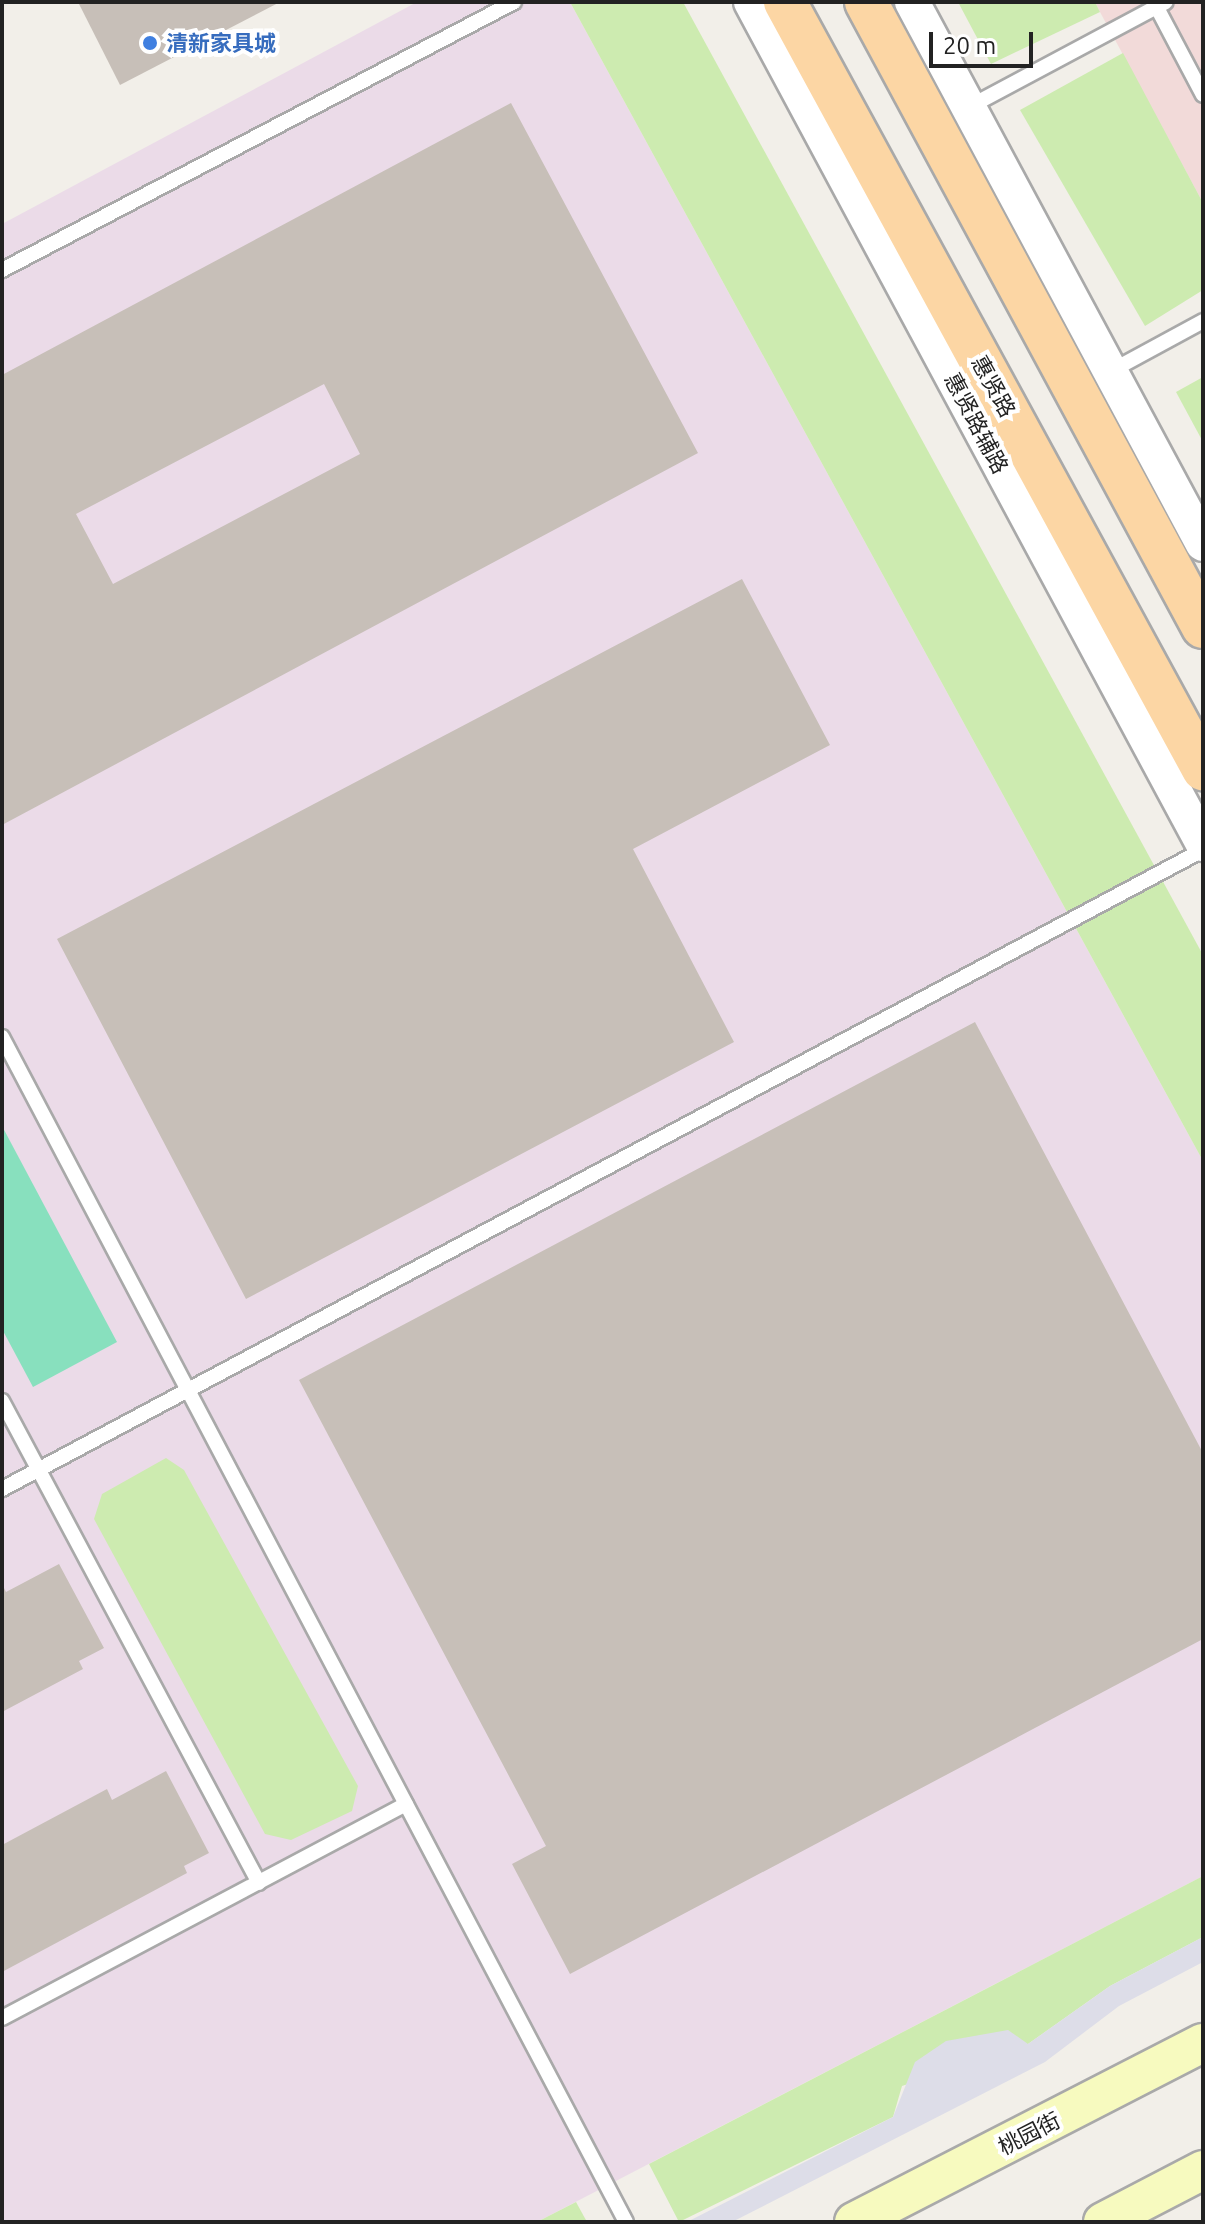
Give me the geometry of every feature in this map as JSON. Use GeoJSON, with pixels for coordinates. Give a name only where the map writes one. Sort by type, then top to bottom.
{"type":"FeatureCollection","features":[{"type":"Feature","properties":{"kind":"main road","name":"惠贤路"},"geometry":{"type":"LineString","coordinates":[[785,2],[1203,769]]}},
{"type":"Feature","properties":{"kind":"main road"},"geometry":{"type":"LineString","coordinates":[[866,2],[1099,392],[1203,627]]}},
{"type":"Feature","properties":{"kind":"main road","name":"桃园街"},"geometry":{"type":"LineString","coordinates":[[854,2222],[1203,2043]]}},
{"type":"Feature","properties":{"kind":"main road"},"geometry":{"type":"LineString","coordinates":[[1103,2222],[1203,2170]]}},
{"type":"Feature","properties":{"kind":"street","name":"惠贤路辅路"},"geometry":{"type":"LineString","coordinates":[[751,2],[1203,847]]}},
{"type":"Feature","properties":{"kind":"street"},"geometry":{"type":"LineString","coordinates":[[912,2],[968,107],[1099,392],[1203,544]]}},
{"type":"Feature","properties":{"kind":"lane"},"geometry":{"type":"LineString","coordinates":[[2,270],[514,2]]}},
{"type":"Feature","properties":{"kind":"lane"},"geometry":{"type":"LineString","coordinates":[[968,107],[1159,4],[1203,95]]}},
{"type":"Feature","properties":{"kind":"lane"},"geometry":{"type":"LineString","coordinates":[[1099,392],[1203,321]]}},
{"type":"Feature","properties":{"kind":"lane"},"geometry":{"type":"LineString","coordinates":[[2,1489],[1203,847]]}},
{"type":"Feature","properties":{"kind":"lane"},"geometry":{"type":"LineString","coordinates":[[2,1037],[626,2222]]}},
{"type":"Feature","properties":{"kind":"lane"},"geometry":{"type":"LineString","coordinates":[[2,1401],[259,1883]]}},
{"type":"Feature","properties":{"kind":"lane"},"geometry":{"type":"LineString","coordinates":[[2,2018],[406,1804]]}},
{"type":"Feature","properties":{"kind":"shaded area"},"geometry":{"type":"Polygon","coordinates":[[[417,2],[570,2],[1203,1161],[1203,1876],[537,2222],[2,2222],[2,224],[417,2]]]}},
{"type":"Feature","properties":{"kind":"shaded area"},"geometry":{"type":"Polygon","coordinates":[[[1095,2],[1203,2],[1203,203],[1100,12],[1095,2]]]}},
{"type":"Feature","properties":{"kind":"shaded area"},"geometry":{"type":"Polygon","coordinates":[[[1203,1937],[1203,1962],[1119,2006],[1045,2062],[732,2222],[687,2222],[893,2117],[915,2062],[946,2041],[1008,2030],[1028,2044],[1110,1986],[1203,1937]]]}},
{"type":"Feature","properties":{"kind":"green space"},"geometry":{"type":"Polygon","coordinates":[[[570,2],[683,2],[1203,955],[1203,1161],[570,2]]]}},
{"type":"Feature","properties":{"kind":"green space"},"geometry":{"type":"Polygon","coordinates":[[[958,2],[1095,2],[1100,12],[991,64],[958,2]]]}},
{"type":"Feature","properties":{"kind":"green space"},"geometry":{"type":"Polygon","coordinates":[[[1123,53],[1203,203],[1203,290],[1145,326],[1020,110],[1123,53]]]}},
{"type":"Feature","properties":{"kind":"green space"},"geometry":{"type":"Polygon","coordinates":[[[1203,377],[1203,442],[1176,392],[1203,377]]]}},
{"type":"Feature","properties":{"kind":"green space"},"geometry":{"type":"Polygon","coordinates":[[[2,1126],[117,1342],[33,1387],[2,1329],[2,1126]]]}},
{"type":"Feature","properties":{"kind":"green space"},"geometry":{"type":"Polygon","coordinates":[[[166,1458],[184,1470],[358,1786],[352,1811],[291,1840],[265,1834],[94,1519],[102,1494],[166,1458]]]}},
{"type":"Feature","properties":{"kind":"green space"},"geometry":{"type":"Polygon","coordinates":[[[1203,1876],[1203,1937],[1110,1986],[1028,2044],[902,2086],[893,2117],[679,2222],[649,2164],[1203,1876]]]}},
{"type":"Feature","properties":{"kind":"green space"},"geometry":{"type":"Polygon","coordinates":[[[576,2202],[587,2222],[537,2222],[576,2202]]]}},
{"type":"Feature","properties":{"kind":"building","name":"清新家具城"},"geometry":{"type":"Polygon","coordinates":[[[78,2],[280,2],[120,85],[78,2]]]}},
{"type":"Feature","properties":{"kind":"building"},"geometry":{"type":"Polygon","coordinates":[[[511,103],[698,453],[2,825],[2,375],[511,103]],[[324,384],[76,514],[113,584],[360,454],[324,384]]]}},
{"type":"Feature","properties":{"kind":"building"},"geometry":{"type":"Polygon","coordinates":[[[742,579],[830,745],[633,849],[734,1042],[246,1299],[57,939],[742,579]]]}},
{"type":"Feature","properties":{"kind":"building"},"geometry":{"type":"Polygon","coordinates":[[[975,1022],[1203,1453],[1203,1639],[570,1974],[512,1864],[546,1846],[299,1380],[975,1022]]]}},
{"type":"Feature","properties":{"kind":"building"},"geometry":{"type":"Polygon","coordinates":[[[59,1564],[104,1648],[79,1661],[83,1669],[2,1712],[2,1584],[6,1592],[59,1564]]]}},
{"type":"Feature","properties":{"kind":"building"},"geometry":{"type":"Polygon","coordinates":[[[166,1771],[209,1853],[184,1866],[187,1873],[2,1972],[2,1845],[107,1789],[112,1800],[166,1771]]]}},
{"type":"Feature","properties":{"kind":"place","name":"清新家具城"},"geometry":{"type":"Point","coordinates":[150,43]}}]}
